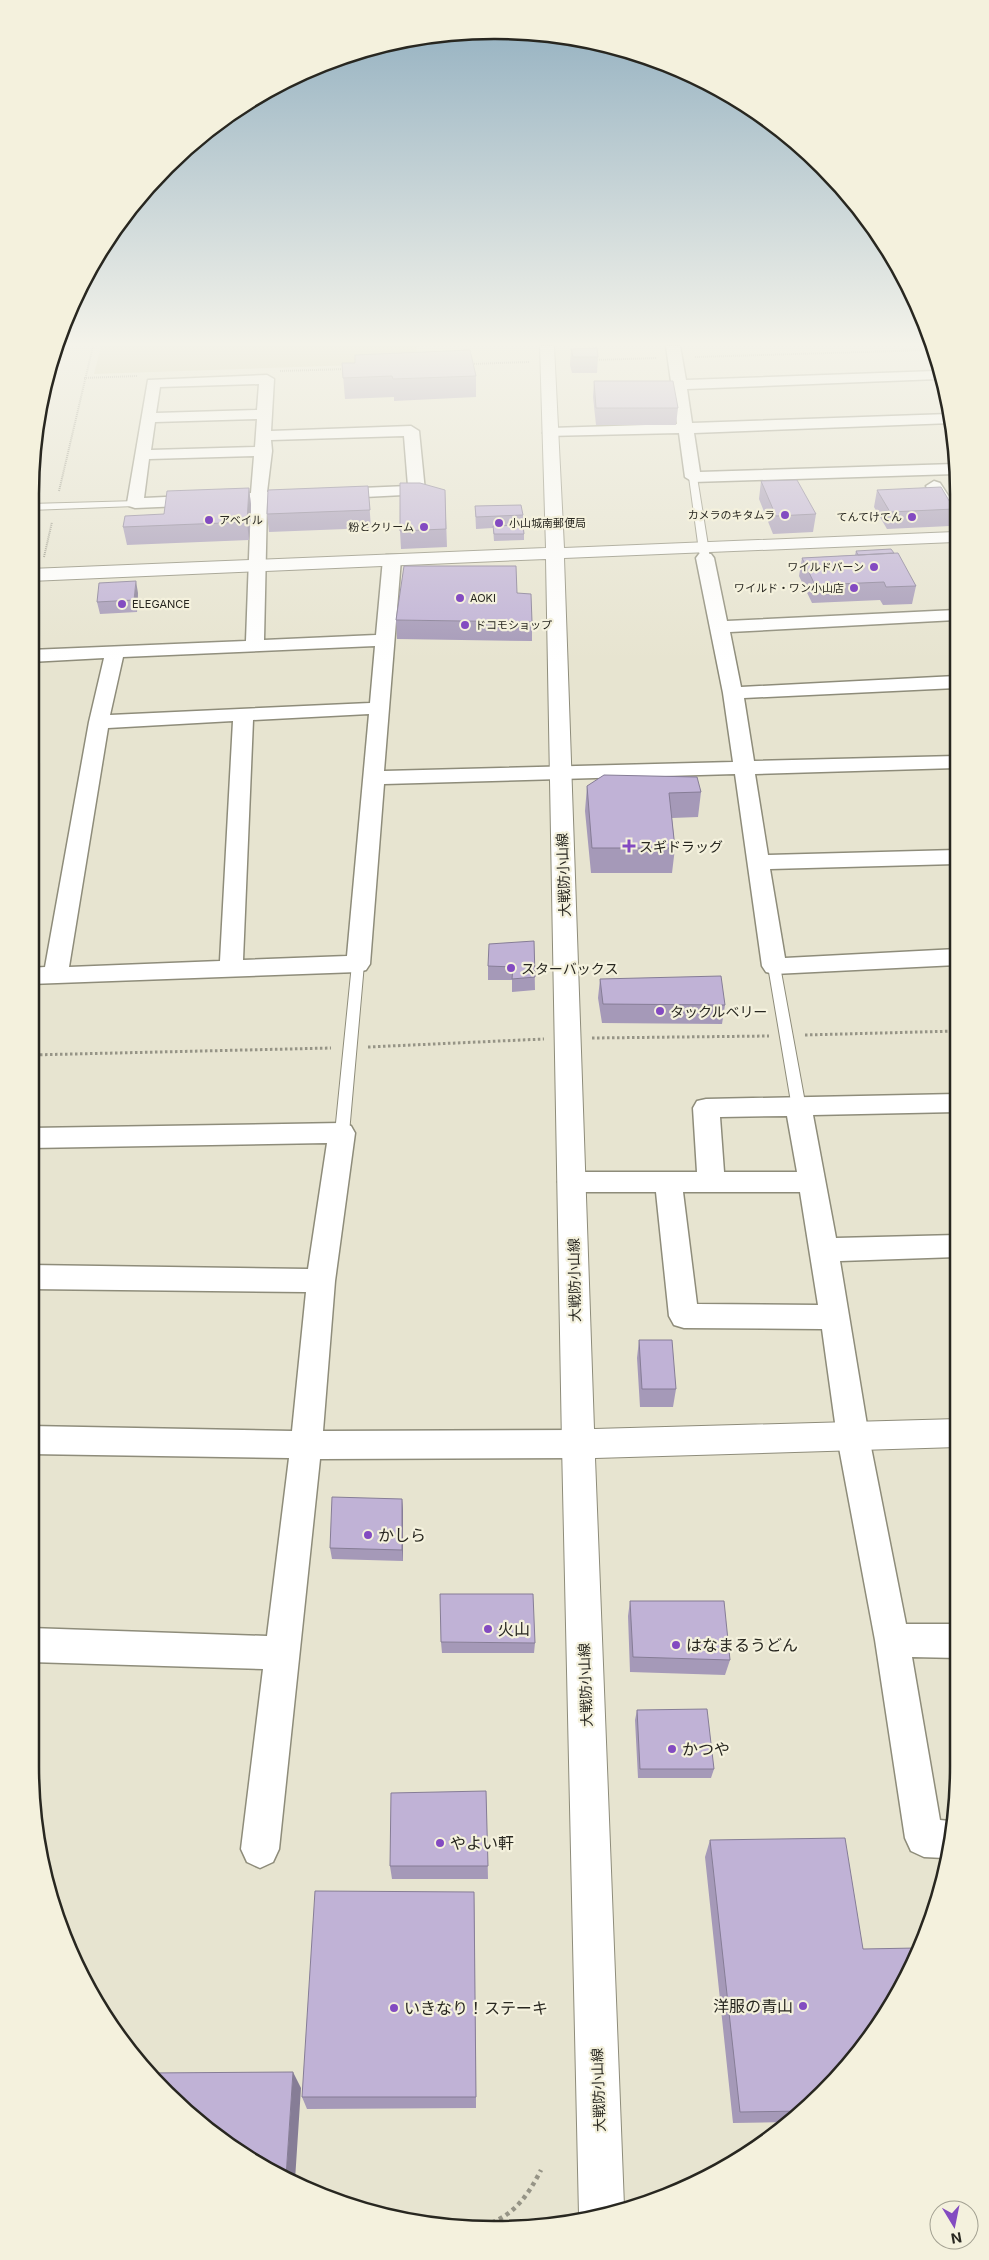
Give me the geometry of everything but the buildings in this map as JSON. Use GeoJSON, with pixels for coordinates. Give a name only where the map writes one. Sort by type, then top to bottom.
{"type":"FeatureCollection","features":[{"type":"Feature","properties":{"kind":"main road","name":"大戦防小山線"},"geometry":{"type":"LineString","coordinates":[[552,451],[578,1444],[602,2208]]}},
{"type":"Feature","properties":{"kind":"main road"},"geometry":{"type":"LineString","coordinates":[[39,574],[392,559],[555,554],[703,553],[950,537]]}},
{"type":"Feature","properties":{"kind":"main road"},"geometry":{"type":"LineString","coordinates":[[578,1444],[950,1433]]}},
{"type":"Feature","properties":{"kind":"street"},"geometry":{"type":"LineString","coordinates":[[143,451],[135,503],[417,491],[412,451]]}},
{"type":"Feature","properties":{"kind":"street"},"geometry":{"type":"LineString","coordinates":[[142,455],[181,451]]}},
{"type":"Feature","properties":{"kind":"street"},"geometry":{"type":"LineString","coordinates":[[255,646],[259,497],[263,451]]}},
{"type":"Feature","properties":{"kind":"street"},"geometry":{"type":"LineString","coordinates":[[690,451],[694,477],[949,469]]}},
{"type":"Feature","properties":{"kind":"street"},"geometry":{"type":"LineString","coordinates":[[924,470],[950,511]]}},
{"type":"Feature","properties":{"kind":"street"},"geometry":{"type":"LineString","coordinates":[[703,553],[733,693],[774,966],[950,957]]}},
{"type":"Feature","properties":{"kind":"street"},"geometry":{"type":"LineString","coordinates":[[39,976],[358,964],[392,559]]}},
{"type":"Feature","properties":{"kind":"street"},"geometry":{"type":"LineString","coordinates":[[719,628],[950,615]]}},
{"type":"Feature","properties":{"kind":"street"},"geometry":{"type":"LineString","coordinates":[[39,656],[386,640]]}},
{"type":"Feature","properties":{"kind":"street"},"geometry":{"type":"LineString","coordinates":[[56,975],[100,722],[116,653]]}},
{"type":"Feature","properties":{"kind":"street"},"geometry":{"type":"LineString","coordinates":[[733,693],[950,682]]}},
{"type":"Feature","properties":{"kind":"street"},"geometry":{"type":"LineString","coordinates":[[100,722],[380,708]]}},
{"type":"Feature","properties":{"kind":"street"},"geometry":{"type":"LineString","coordinates":[[231,968],[243,715]]}},
{"type":"Feature","properties":{"kind":"street"},"geometry":{"type":"LineString","coordinates":[[374,778],[560,771],[950,762]]}},
{"type":"Feature","properties":{"kind":"street"},"geometry":{"type":"LineString","coordinates":[[758,862],[950,857]]}},
{"type":"Feature","properties":{"kind":"street"},"geometry":{"type":"LineString","coordinates":[[711,1182],[706,1108],[950,1104]]}},
{"type":"Feature","properties":{"kind":"street"},"geometry":{"type":"LineString","coordinates":[[799,1108],[824,1250],[852,1437],[892,1640],[924,1838],[944,1839]]}},
{"type":"Feature","properties":{"kind":"street"},"geometry":{"type":"LineString","coordinates":[[39,1138],[342,1133],[320,1281],[306,1445],[260,1849]]}},
{"type":"Feature","properties":{"kind":"street"},"geometry":{"type":"LineString","coordinates":[[572,1182],[811,1182]]}},
{"type":"Feature","properties":{"kind":"street"},"geometry":{"type":"LineString","coordinates":[[668,1182],[684,1316],[834,1317]]}},
{"type":"Feature","properties":{"kind":"street"},"geometry":{"type":"LineString","coordinates":[[824,1250],[950,1246]]}},
{"type":"Feature","properties":{"kind":"street"},"geometry":{"type":"LineString","coordinates":[[39,1276],[320,1281]]}},
{"type":"Feature","properties":{"kind":"street"},"geometry":{"type":"LineString","coordinates":[[39,1440],[306,1445],[578,1444]]}},
{"type":"Feature","properties":{"kind":"street"},"geometry":{"type":"LineString","coordinates":[[892,1640],[950,1641]]}},
{"type":"Feature","properties":{"kind":"street"},"geometry":{"type":"LineString","coordinates":[[39,1645],[283,1653]]}},
{"type":"Feature","properties":{"kind":"lane"},"geometry":{"type":"LineString","coordinates":[[694,477],[703,553]]}},
{"type":"Feature","properties":{"kind":"lane"},"geometry":{"type":"LineString","coordinates":[[39,507],[135,503]]}},
{"type":"Feature","properties":{"kind":"lane"},"geometry":{"type":"LineString","coordinates":[[342,1133],[358,964]]}},
{"type":"Feature","properties":{"kind":"lane"},"geometry":{"type":"LineString","coordinates":[[774,966],[799,1108]]}},
{"type":"Feature","properties":{"kind":"path"},"geometry":{"type":"LineString","coordinates":[[39,560],[55,506],[67,451]]}},
{"type":"Feature","properties":{"kind":"path"},"geometry":{"type":"LineString","coordinates":[[39,1055],[350,1047],[568,1038],[785,1036],[950,1031]]}},
{"type":"Feature","properties":{"kind":"path"},"geometry":{"type":"LineString","coordinates":[[497,2221],[507,2217],[528,2196],[541,2170]]}},
{"type":"Feature","properties":{"kind":"place","name":"カメラのキタムラ"},"geometry":{"type":"Point","coordinates":[785,515]}},
{"type":"Feature","properties":{"kind":"place","name":"てんてけてん"},"geometry":{"type":"Point","coordinates":[912,517]}},
{"type":"Feature","properties":{"kind":"place","name":"アベイル"},"geometry":{"type":"Point","coordinates":[209,520]}},
{"type":"Feature","properties":{"kind":"place","name":"小山城南郵便局"},"geometry":{"type":"Point","coordinates":[499,523]}},
{"type":"Feature","properties":{"kind":"place","name":"粉とクリーム"},"geometry":{"type":"Point","coordinates":[424,527]}},
{"type":"Feature","properties":{"kind":"place","name":"ワイルドバーン"},"geometry":{"type":"Point","coordinates":[874,567]}},
{"type":"Feature","properties":{"kind":"place","name":"ワイルド・ワン小山店"},"geometry":{"type":"Point","coordinates":[854,588]}},
{"type":"Feature","properties":{"kind":"place","name":"AOKI"},"geometry":{"type":"Point","coordinates":[460,598]}},
{"type":"Feature","properties":{"kind":"place","name":"ELEGANCE"},"geometry":{"type":"Point","coordinates":[122,604]}},
{"type":"Feature","properties":{"kind":"place","name":"ドコモショップ"},"geometry":{"type":"Point","coordinates":[465,625]}},
{"type":"Feature","properties":{"kind":"place","name":"スギドラッグ"},"geometry":{"type":"Point","coordinates":[629,846]}},
{"type":"Feature","properties":{"kind":"place","name":"スターバックス"},"geometry":{"type":"Point","coordinates":[511,968]}},
{"type":"Feature","properties":{"kind":"place","name":"タックルベリー"},"geometry":{"type":"Point","coordinates":[660,1011]}},
{"type":"Feature","properties":{"kind":"place","name":"かしら"},"geometry":{"type":"Point","coordinates":[368,1535]}},
{"type":"Feature","properties":{"kind":"place","name":"火山"},"geometry":{"type":"Point","coordinates":[488,1629]}},
{"type":"Feature","properties":{"kind":"place","name":"はなまるうどん"},"geometry":{"type":"Point","coordinates":[676,1645]}},
{"type":"Feature","properties":{"kind":"place","name":"かつや"},"geometry":{"type":"Point","coordinates":[672,1749]}},
{"type":"Feature","properties":{"kind":"place","name":"やよい軒"},"geometry":{"type":"Point","coordinates":[440,1843]}},
{"type":"Feature","properties":{"kind":"place","name":"洋服の青山"},"geometry":{"type":"Point","coordinates":[803,2006]}},
{"type":"Feature","properties":{"kind":"place","name":"いきなり！ステーキ"},"geometry":{"type":"Point","coordinates":[394,2008]}}]}
